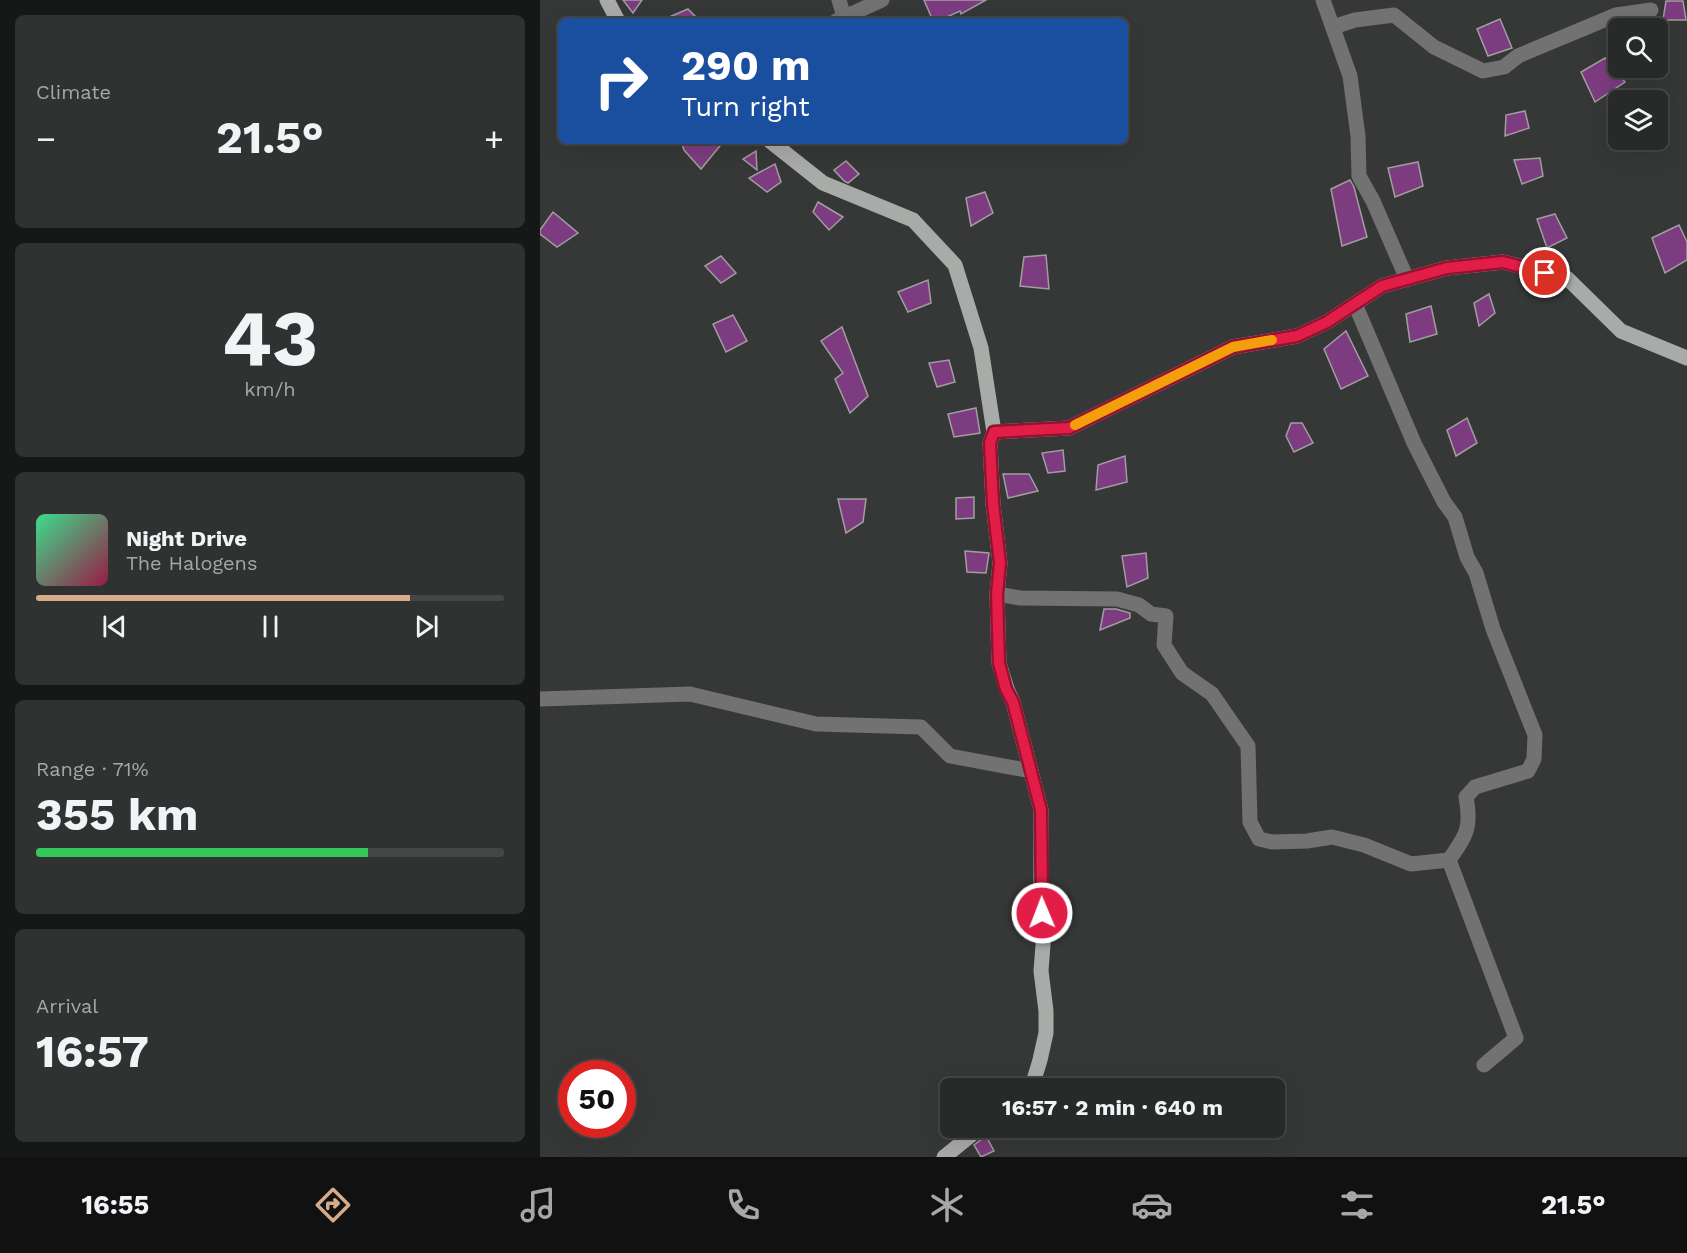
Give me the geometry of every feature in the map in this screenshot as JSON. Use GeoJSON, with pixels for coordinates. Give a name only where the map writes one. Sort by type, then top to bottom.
{"type":"FeatureCollection","features":[{"type":"Feature","properties":{"kind":"main road"},"geometry":{"type":"LineString","coordinates":[[607,0],[616,18]]}},
{"type":"Feature","properties":{"kind":"main road"},"geometry":{"type":"LineString","coordinates":[[774,144],[823,183],[913,220],[955,265],[981,348],[994,432],[990,443],[993,504],[1000,563],[997,594],[999,663],[1006,689],[1013,702],[1041,810],[1041,899],[1044,932],[1041,971],[1046,1033],[1034,1078]]}},
{"type":"Feature","properties":{"kind":"main road"},"geometry":{"type":"LineString","coordinates":[[994,432],[1069,428],[1233,347],[1297,336],[1327,322],[1382,286],[1447,268],[1503,262],[1567,278],[1620,331],[1687,358]]}},
{"type":"Feature","properties":{"kind":"main road"},"geometry":{"type":"LineString","coordinates":[[944,1157],[968,1138]]}},
{"type":"Feature","properties":{"kind":"street"},"geometry":{"type":"LineString","coordinates":[[840,0],[840,18]]}},
{"type":"Feature","properties":{"kind":"street"},"geometry":{"type":"LineString","coordinates":[[842,18],[882,0]]}},
{"type":"Feature","properties":{"kind":"street"},"geometry":{"type":"LineString","coordinates":[[1323,0],[1350,76],[1358,136],[1359,176],[1373,201],[1407,279]]}},
{"type":"Feature","properties":{"kind":"street"},"geometry":{"type":"LineString","coordinates":[[1333,27],[1355,20],[1394,15],[1434,47],[1483,71],[1504,67],[1518,56],[1616,15],[1651,10]]}},
{"type":"Feature","properties":{"kind":"street"},"geometry":{"type":"LineString","coordinates":[[1355,304],[1414,443],[1444,502],[1455,517],[1467,557],[1476,573],[1493,629],[1535,735],[1534,759],[1528,771],[1474,787],[1466,797],[1467,833],[1449,860]]}},
{"type":"Feature","properties":{"kind":"street"},"geometry":{"type":"LineString","coordinates":[[997,594],[1020,598],[1117,598],[1139,605],[1151,614],[1166,616],[1164,645],[1182,673],[1212,694],[1248,746],[1250,822],[1259,839],[1272,842],[1343,838],[1412,864],[1449,860]]}},
{"type":"Feature","properties":{"kind":"street"},"geometry":{"type":"LineString","coordinates":[[540,699],[690,694],[816,724],[921,727],[950,756],[1031,771]]}},
{"type":"Feature","properties":{"kind":"street"},"geometry":{"type":"LineString","coordinates":[[1449,860],[1516,1038],[1484,1065]]}},
{"type":"Feature","properties":{"kind":"building"},"geometry":{"type":"Polygon","coordinates":[[[623,0],[642,0],[633,13],[623,0]]]}},
{"type":"Feature","properties":{"kind":"building"},"geometry":{"type":"Polygon","coordinates":[[[924,0],[986,0],[961,14],[960,11],[945,18],[932,18],[924,0]]]}},
{"type":"Feature","properties":{"kind":"building"},"geometry":{"type":"Polygon","coordinates":[[[1666,1],[1683,1],[1686,20],[1663,18],[1666,1]]]}},
{"type":"Feature","properties":{"kind":"building"},"geometry":{"type":"Polygon","coordinates":[[[688,9],[697,18],[667,18],[688,9]]]}},
{"type":"Feature","properties":{"kind":"building"},"geometry":{"type":"Polygon","coordinates":[[[1500,19],[1512,48],[1488,56],[1477,29],[1500,19]]]}},
{"type":"Feature","properties":{"kind":"building"},"geometry":{"type":"Polygon","coordinates":[[[1605,58],[1608,62],[1608,78],[1622,78],[1625,82],[1613,90],[1608,90],[1608,93],[1595,102],[1581,72],[1605,58]]]}},
{"type":"Feature","properties":{"kind":"building"},"geometry":{"type":"Polygon","coordinates":[[[1525,111],[1529,128],[1505,136],[1506,115],[1525,111]]]}},
{"type":"Feature","properties":{"kind":"building"},"geometry":{"type":"Polygon","coordinates":[[[682,144],[722,144],[701,169],[684,150],[682,144]]]}},
{"type":"Feature","properties":{"kind":"building"},"geometry":{"type":"Polygon","coordinates":[[[756,151],[757,170],[743,159],[756,151]]]}},
{"type":"Feature","properties":{"kind":"building"},"geometry":{"type":"Polygon","coordinates":[[[1540,158],[1543,176],[1522,184],[1514,160],[1540,158]]]}},
{"type":"Feature","properties":{"kind":"building"},"geometry":{"type":"Polygon","coordinates":[[[846,161],[859,174],[848,183],[834,170],[846,161]]]}},
{"type":"Feature","properties":{"kind":"building"},"geometry":{"type":"Polygon","coordinates":[[[1418,162],[1423,186],[1395,197],[1388,168],[1418,162]]]}},
{"type":"Feature","properties":{"kind":"building"},"geometry":{"type":"Polygon","coordinates":[[[775,164],[781,182],[767,192],[749,178],[775,164]]]}},
{"type":"Feature","properties":{"kind":"building"},"geometry":{"type":"Polygon","coordinates":[[[1350,180],[1354,187],[1367,237],[1342,246],[1331,189],[1350,180]]]}},
{"type":"Feature","properties":{"kind":"building"},"geometry":{"type":"Polygon","coordinates":[[[985,192],[993,213],[971,226],[966,198],[985,192]]]}},
{"type":"Feature","properties":{"kind":"building"},"geometry":{"type":"Polygon","coordinates":[[[818,202],[843,217],[829,230],[813,212],[818,202]]]}},
{"type":"Feature","properties":{"kind":"building"},"geometry":{"type":"Polygon","coordinates":[[[553,212],[578,233],[557,247],[540,234],[540,230],[553,212]]]}},
{"type":"Feature","properties":{"kind":"building"},"geometry":{"type":"Polygon","coordinates":[[[1555,214],[1567,238],[1547,248],[1537,219],[1555,214]]]}},
{"type":"Feature","properties":{"kind":"building"},"geometry":{"type":"Polygon","coordinates":[[[1679,225],[1687,242],[1687,260],[1665,273],[1652,238],[1679,225]]]}},
{"type":"Feature","properties":{"kind":"building"},"geometry":{"type":"Polygon","coordinates":[[[1046,255],[1049,289],[1020,286],[1024,257],[1046,255]]]}},
{"type":"Feature","properties":{"kind":"building"},"geometry":{"type":"Polygon","coordinates":[[[721,256],[736,273],[721,283],[705,266],[721,256]]]}},
{"type":"Feature","properties":{"kind":"building"},"geometry":{"type":"Polygon","coordinates":[[[928,280],[931,303],[908,312],[898,292],[928,280]]]}},
{"type":"Feature","properties":{"kind":"building"},"geometry":{"type":"Polygon","coordinates":[[[1489,294],[1495,313],[1479,326],[1474,303],[1489,294]]]}},
{"type":"Feature","properties":{"kind":"building"},"geometry":{"type":"Polygon","coordinates":[[[1431,306],[1437,334],[1410,342],[1406,314],[1431,306]]]}},
{"type":"Feature","properties":{"kind":"building"},"geometry":{"type":"Polygon","coordinates":[[[733,315],[747,341],[726,352],[713,324],[733,315]]]}},
{"type":"Feature","properties":{"kind":"building"},"geometry":{"type":"Polygon","coordinates":[[[842,327],[868,396],[850,413],[835,379],[843,373],[821,341],[842,327]]]}},
{"type":"Feature","properties":{"kind":"building"},"geometry":{"type":"Polygon","coordinates":[[[1346,331],[1368,376],[1341,389],[1324,349],[1346,331]]]}},
{"type":"Feature","properties":{"kind":"building"},"geometry":{"type":"Polygon","coordinates":[[[949,360],[955,382],[937,387],[929,363],[949,360]]]}},
{"type":"Feature","properties":{"kind":"building"},"geometry":{"type":"Polygon","coordinates":[[[976,408],[980,433],[954,437],[948,414],[976,408]]]}},
{"type":"Feature","properties":{"kind":"building"},"geometry":{"type":"Polygon","coordinates":[[[1467,418],[1477,443],[1456,456],[1447,430],[1467,418]]]}},
{"type":"Feature","properties":{"kind":"building"},"geometry":{"type":"Polygon","coordinates":[[[1291,423],[1302,423],[1313,443],[1294,452],[1286,436],[1291,423]]]}},
{"type":"Feature","properties":{"kind":"building"},"geometry":{"type":"Polygon","coordinates":[[[1063,450],[1065,471],[1048,473],[1042,453],[1063,450]]]}},
{"type":"Feature","properties":{"kind":"building"},"geometry":{"type":"Polygon","coordinates":[[[1125,456],[1127,482],[1096,490],[1098,465],[1125,456]]]}},
{"type":"Feature","properties":{"kind":"building"},"geometry":{"type":"Polygon","coordinates":[[[1003,474],[1029,474],[1038,491],[1008,498],[1003,474]]]}},
{"type":"Feature","properties":{"kind":"building"},"geometry":{"type":"Polygon","coordinates":[[[974,497],[974,518],[956,519],[956,498],[974,497]]]}},
{"type":"Feature","properties":{"kind":"building"},"geometry":{"type":"Polygon","coordinates":[[[838,499],[866,499],[863,522],[846,533],[838,499]]]}},
{"type":"Feature","properties":{"kind":"building"},"geometry":{"type":"Polygon","coordinates":[[[965,551],[989,553],[986,573],[967,572],[965,551]]]}},
{"type":"Feature","properties":{"kind":"building"},"geometry":{"type":"Polygon","coordinates":[[[1146,553],[1148,578],[1127,587],[1122,556],[1146,553]]]}},
{"type":"Feature","properties":{"kind":"building"},"geometry":{"type":"Polygon","coordinates":[[[1104,609],[1116,609],[1130,613],[1130,618],[1100,630],[1104,609]]]}},
{"type":"Feature","properties":{"kind":"building"},"geometry":{"type":"Polygon","coordinates":[[[987,1138],[994,1151],[981,1157],[974,1145],[987,1138]]]}},
{"type":"Feature","properties":{"kind":"slow traffic"},"geometry":{"type":"LineString","coordinates":[[1075,425],[1233,347],[1272,340]]}},
{"type":"Feature","properties":{"kind":"route"},"geometry":{"type":"LineString","coordinates":[[1042,913],[1041,810],[1013,702],[1006,689],[999,663],[997,594],[1000,563],[993,504],[990,443],[994,432],[1069,428],[1233,347],[1297,336],[1327,322],[1382,286],[1447,268],[1503,262],[1545,273]]}}]}
